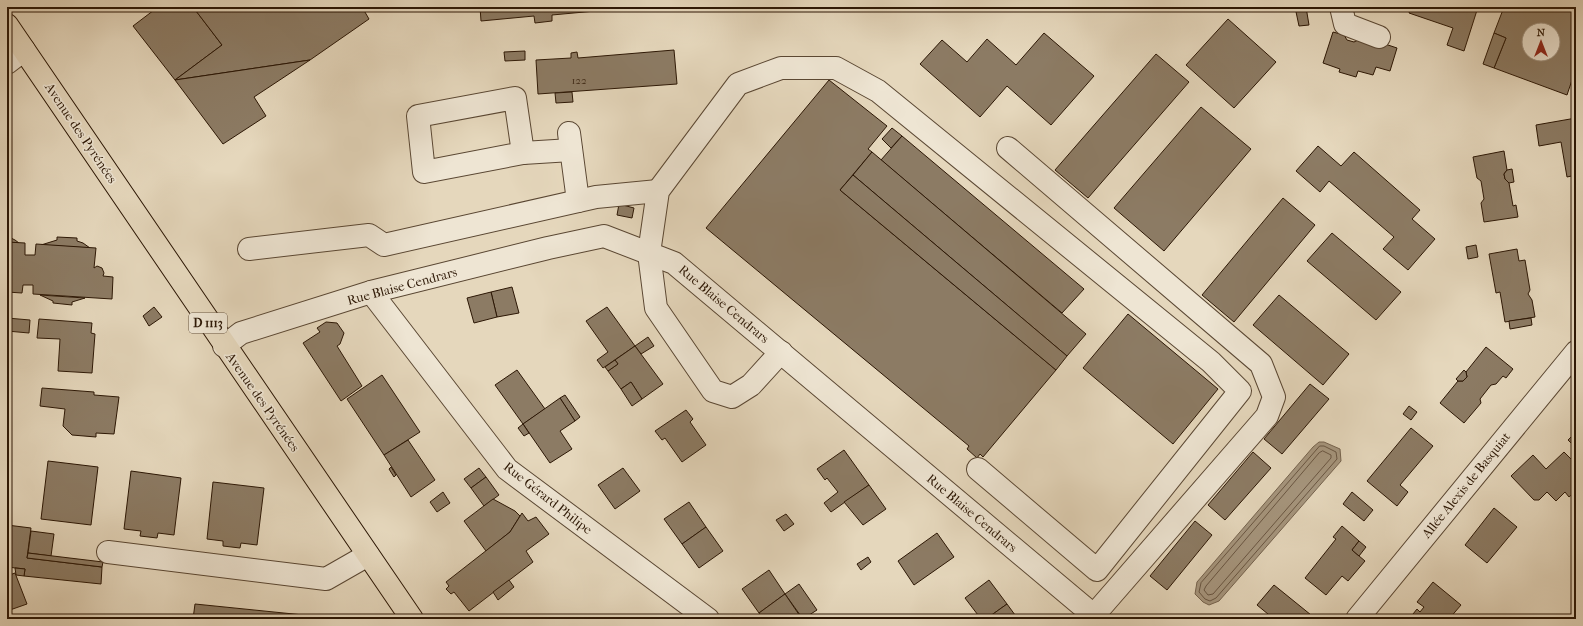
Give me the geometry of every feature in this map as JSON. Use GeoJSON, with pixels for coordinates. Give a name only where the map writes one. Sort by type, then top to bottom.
{"type":"FeatureCollection","features":[{"type":"Feature","properties":{"kind":"main road","name":"Avenue des Pyrénées"},"geometry":{"type":"LineString","coordinates":[[7,25],[224,346],[412,619]]}},
{"type":"Feature","properties":{"kind":"street"},"geometry":{"type":"LineString","coordinates":[[1341,7],[1345,24],[1379,37]]}},
{"type":"Feature","properties":{"kind":"street"},"geometry":{"type":"LineString","coordinates":[[7,63],[24,50]]}},
{"type":"Feature","properties":{"kind":"street"},"geometry":{"type":"LineString","coordinates":[[781,352],[751,385],[732,397],[713,391],[656,308],[649,253],[658,191],[738,84],[781,68],[836,68],[878,91],[1211,362],[1240,391],[1097,570],[978,469]]}},
{"type":"Feature","properties":{"kind":"street"},"geometry":{"type":"LineString","coordinates":[[523,154],[515,98],[418,116],[424,172],[523,154],[570,141],[578,201]]}},
{"type":"Feature","properties":{"kind":"street"},"geometry":{"type":"LineString","coordinates":[[1008,148],[1261,364],[1274,397],[1267,416],[1096,617]]}},
{"type":"Feature","properties":{"kind":"street"},"geometry":{"type":"LineString","coordinates":[[249,249],[369,235],[384,245],[596,197],[658,191]]}},
{"type":"Feature","properties":{"kind":"street","name":"Rue Blaise Cendrars"},"geometry":{"type":"LineString","coordinates":[[224,346],[242,333],[371,292],[548,248],[604,236],[674,263],[1096,617]]}},
{"type":"Feature","properties":{"kind":"street","name":"Rue Gérard Philipe"},"geometry":{"type":"LineString","coordinates":[[371,292],[506,469],[708,619]]}},
{"type":"Feature","properties":{"kind":"street","name":"Allée Alexis de Basquiat"},"geometry":{"type":"LineString","coordinates":[[1357,619],[1576,352]]}},
{"type":"Feature","properties":{"kind":"street"},"geometry":{"type":"LineString","coordinates":[[108,552],[326,579],[368,555]]}},
{"type":"Feature","properties":{"kind":"water"},"geometry":{"type":"Polygon","coordinates":[[[1319,442],[1324,442],[1340,449],[1341,461],[1219,601],[1209,605],[1203,602],[1195,594],[1197,582],[1313,447],[1319,442]]]}},
{"type":"Feature","properties":{"kind":"building"},"geometry":{"type":"Polygon","coordinates":[[[158,7],[193,7],[222,45],[175,80],[133,26],[158,7]]]}},
{"type":"Feature","properties":{"kind":"building"},"geometry":{"type":"Polygon","coordinates":[[[193,7],[362,7],[369,19],[310,60],[175,80],[222,45],[193,7]]]}},
{"type":"Feature","properties":{"kind":"building"},"geometry":{"type":"Polygon","coordinates":[[[480,7],[605,7],[606,10],[552,15],[552,21],[535,23],[534,16],[481,21],[480,7]]]}},
{"type":"Feature","properties":{"kind":"building"},"geometry":{"type":"Polygon","coordinates":[[[1295,7],[1306,7],[1309,25],[1299,26],[1295,7]]]}},
{"type":"Feature","properties":{"kind":"building"},"geometry":{"type":"Polygon","coordinates":[[[1411,7],[1478,7],[1464,51],[1447,45],[1453,28],[1409,13],[1411,7]]]}},
{"type":"Feature","properties":{"kind":"building"},"geometry":{"type":"Polygon","coordinates":[[[1504,7],[1576,7],[1576,68],[1567,95],[1494,68],[1506,38],[1494,33],[1504,7]]]}},
{"type":"Feature","properties":{"kind":"building"},"geometry":{"type":"Polygon","coordinates":[[[1228,19],[1276,62],[1234,108],[1186,65],[1228,19]]]}},
{"type":"Feature","properties":{"kind":"building"},"geometry":{"type":"Polygon","coordinates":[[[1333,32],[1344,35],[1347,40],[1354,42],[1358,40],[1370,39],[1397,48],[1390,71],[1376,67],[1373,75],[1358,71],[1356,77],[1339,72],[1340,69],[1323,63],[1333,32]]]}},
{"type":"Feature","properties":{"kind":"building"},"geometry":{"type":"Polygon","coordinates":[[[1044,33],[1094,76],[1051,125],[1007,86],[980,117],[920,64],[942,40],[967,62],[987,39],[1016,65],[1044,33]]]}},
{"type":"Feature","properties":{"kind":"building"},"geometry":{"type":"Polygon","coordinates":[[[1494,33],[1506,38],[1494,68],[1483,64],[1494,33]]]}},
{"type":"Feature","properties":{"kind":"building"},"geometry":{"type":"Polygon","coordinates":[[[674,50],[677,84],[538,94],[536,60],[571,58],[571,53],[577,52],[578,58],[674,50]]]}},
{"type":"Feature","properties":{"kind":"building"},"geometry":{"type":"Polygon","coordinates":[[[525,51],[525,60],[505,61],[504,52],[525,51]]]}},
{"type":"Feature","properties":{"kind":"building"},"geometry":{"type":"Polygon","coordinates":[[[1156,54],[1189,82],[1088,198],[1055,170],[1156,54]]]}},
{"type":"Feature","properties":{"kind":"building"},"geometry":{"type":"Polygon","coordinates":[[[310,60],[254,97],[266,116],[223,144],[175,80],[310,60]]]}},
{"type":"Feature","properties":{"kind":"building"},"geometry":{"type":"Polygon","coordinates":[[[829,80],[887,126],[868,149],[872,152],[840,190],[1056,370],[983,457],[980,454],[977,458],[967,449],[969,446],[706,228],[829,80]]]}},
{"type":"Feature","properties":{"kind":"building"},"geometry":{"type":"Polygon","coordinates":[[[572,92],[573,102],[556,103],[555,93],[572,92]]]}},
{"type":"Feature","properties":{"kind":"building"},"geometry":{"type":"Polygon","coordinates":[[[1201,107],[1251,149],[1164,251],[1114,208],[1201,107]]]}},
{"type":"Feature","properties":{"kind":"building"},"geometry":{"type":"Polygon","coordinates":[[[1576,118],[1576,175],[1567,177],[1561,142],[1539,146],[1536,125],[1576,118]]]}},
{"type":"Feature","properties":{"kind":"building"},"geometry":{"type":"Polygon","coordinates":[[[892,128],[902,136],[891,148],[882,139],[892,128]]]}},
{"type":"Feature","properties":{"kind":"building"},"geometry":{"type":"Polygon","coordinates":[[[902,136],[1084,289],[1062,313],[881,160],[902,136]]]}},
{"type":"Feature","properties":{"kind":"building"},"geometry":{"type":"Polygon","coordinates":[[[1318,146],[1341,166],[1354,152],[1420,210],[1412,219],[1435,239],[1408,270],[1383,249],[1394,237],[1329,181],[1320,192],[1296,171],[1318,146]]]}},
{"type":"Feature","properties":{"kind":"building"},"geometry":{"type":"Polygon","coordinates":[[[1504,151],[1507,170],[1504,174],[1505,179],[1509,183],[1513,206],[1516,205],[1518,217],[1484,222],[1481,203],[1484,199],[1481,181],[1477,178],[1473,157],[1504,151]]]}},
{"type":"Feature","properties":{"kind":"building"},"geometry":{"type":"Polygon","coordinates":[[[872,152],[1086,334],[1067,356],[853,175],[872,152]]]}},
{"type":"Feature","properties":{"kind":"building"},"geometry":{"type":"Polygon","coordinates":[[[1512,169],[1514,182],[1509,183],[1505,179],[1504,174],[1507,170],[1512,169]]]}},
{"type":"Feature","properties":{"kind":"building"},"geometry":{"type":"Polygon","coordinates":[[[853,175],[1067,356],[1056,370],[840,190],[853,175]]]}},
{"type":"Feature","properties":{"kind":"building"},"geometry":{"type":"Polygon","coordinates":[[[1283,198],[1315,225],[1234,322],[1202,295],[1283,198]]]}},
{"type":"Feature","properties":{"kind":"building"},"geometry":{"type":"Polygon","coordinates":[[[619,204],[634,208],[632,218],[617,215],[619,204]]]}},
{"type":"Feature","properties":{"kind":"building"},"geometry":{"type":"Polygon","coordinates":[[[1332,233],[1401,292],[1376,320],[1307,261],[1332,233]]]}},
{"type":"Feature","properties":{"kind":"building"},"geometry":{"type":"Polygon","coordinates":[[[7,236],[15,240],[19,243],[7,242],[7,236]]]}},
{"type":"Feature","properties":{"kind":"building"},"geometry":{"type":"Polygon","coordinates":[[[57,237],[77,238],[77,241],[90,248],[41,245],[57,240],[57,237]]]}},
{"type":"Feature","properties":{"kind":"building"},"geometry":{"type":"Polygon","coordinates":[[[7,242],[25,243],[25,255],[35,255],[36,244],[96,248],[94,268],[97,266],[102,268],[104,273],[103,276],[113,277],[112,299],[33,294],[33,285],[23,285],[22,293],[7,292],[7,242]]]}},
{"type":"Feature","properties":{"kind":"building"},"geometry":{"type":"Polygon","coordinates":[[[1476,245],[1478,257],[1468,259],[1466,247],[1476,245]]]}},
{"type":"Feature","properties":{"kind":"building"},"geometry":{"type":"Polygon","coordinates":[[[1517,249],[1519,261],[1525,260],[1530,290],[1528,294],[1532,300],[1535,317],[1505,322],[1500,292],[1496,293],[1489,254],[1517,249]]]}},
{"type":"Feature","properties":{"kind":"building"},"geometry":{"type":"Polygon","coordinates":[[[512,287],[519,313],[497,317],[491,292],[512,287]]]}},
{"type":"Feature","properties":{"kind":"building"},"geometry":{"type":"Polygon","coordinates":[[[491,292],[497,317],[474,323],[467,298],[491,292]]]}},
{"type":"Feature","properties":{"kind":"building"},"geometry":{"type":"Polygon","coordinates":[[[40,295],[85,298],[72,302],[72,305],[53,303],[53,301],[40,295]]]}},
{"type":"Feature","properties":{"kind":"building"},"geometry":{"type":"Polygon","coordinates":[[[1279,295],[1349,354],[1323,385],[1253,325],[1279,295]]]}},
{"type":"Feature","properties":{"kind":"building"},"geometry":{"type":"Polygon","coordinates":[[[154,307],[162,317],[149,326],[143,316],[154,307]]]}},
{"type":"Feature","properties":{"kind":"building"},"geometry":{"type":"Polygon","coordinates":[[[607,307],[635,346],[603,368],[597,360],[608,352],[586,321],[607,307]]]}},
{"type":"Feature","properties":{"kind":"building"},"geometry":{"type":"Polygon","coordinates":[[[1128,314],[1218,389],[1173,444],[1083,368],[1128,314]]]}},
{"type":"Feature","properties":{"kind":"building"},"geometry":{"type":"Polygon","coordinates":[[[7,318],[30,320],[29,333],[7,331],[7,318]]]}},
{"type":"Feature","properties":{"kind":"building"},"geometry":{"type":"Polygon","coordinates":[[[1531,318],[1532,325],[1510,329],[1509,321],[1531,318]]]}},
{"type":"Feature","properties":{"kind":"building"},"geometry":{"type":"Polygon","coordinates":[[[39,319],[92,323],[91,333],[95,334],[92,373],[58,371],[60,339],[37,338],[39,319]]]}},
{"type":"Feature","properties":{"kind":"building"},"geometry":{"type":"Polygon","coordinates":[[[326,322],[337,323],[344,333],[340,344],[337,346],[362,386],[341,401],[303,343],[320,332],[317,328],[326,322]]]}},
{"type":"Feature","properties":{"kind":"building"},"geometry":{"type":"Polygon","coordinates":[[[648,337],[654,346],[641,354],[635,346],[648,337]]]}},
{"type":"Feature","properties":{"kind":"building"},"geometry":{"type":"Polygon","coordinates":[[[635,346],[663,384],[642,399],[631,382],[621,389],[608,371],[618,364],[615,360],[635,346]]]}},
{"type":"Feature","properties":{"kind":"building"},"geometry":{"type":"Polygon","coordinates":[[[1486,347],[1513,369],[1506,378],[1503,376],[1496,384],[1491,385],[1480,399],[1481,403],[1464,423],[1440,403],[1458,381],[1463,381],[1467,377],[1466,372],[1486,347]]]}},
{"type":"Feature","properties":{"kind":"building"},"geometry":{"type":"Polygon","coordinates":[[[615,360],[618,364],[608,371],[605,367],[615,360]]]}},
{"type":"Feature","properties":{"kind":"building"},"geometry":{"type":"Polygon","coordinates":[[[517,370],[545,409],[523,424],[495,385],[517,370]]]}},
{"type":"Feature","properties":{"kind":"building"},"geometry":{"type":"Polygon","coordinates":[[[1464,370],[1467,377],[1463,381],[1458,381],[1456,379],[1464,370]]]}},
{"type":"Feature","properties":{"kind":"building"},"geometry":{"type":"Polygon","coordinates":[[[382,375],[420,432],[384,455],[347,399],[382,375]]]}},
{"type":"Feature","properties":{"kind":"building"},"geometry":{"type":"Polygon","coordinates":[[[631,382],[642,399],[632,406],[621,389],[631,382]]]}},
{"type":"Feature","properties":{"kind":"building"},"geometry":{"type":"Polygon","coordinates":[[[1310,384],[1329,399],[1282,454],[1264,439],[1310,384]]]}},
{"type":"Feature","properties":{"kind":"building"},"geometry":{"type":"Polygon","coordinates":[[[42,388],[94,392],[94,395],[119,397],[114,434],[96,433],[96,437],[72,435],[63,426],[65,409],[40,406],[42,388]]]}},
{"type":"Feature","properties":{"kind":"building"},"geometry":{"type":"Polygon","coordinates":[[[565,395],[580,417],[575,421],[560,398],[565,395]]]}},
{"type":"Feature","properties":{"kind":"building"},"geometry":{"type":"Polygon","coordinates":[[[560,398],[575,421],[560,431],[572,449],[550,463],[523,424],[560,398]]]}},
{"type":"Feature","properties":{"kind":"building"},"geometry":{"type":"Polygon","coordinates":[[[1409,406],[1417,412],[1411,420],[1403,414],[1409,406]]]}},
{"type":"Feature","properties":{"kind":"building"},"geometry":{"type":"Polygon","coordinates":[[[686,410],[693,419],[690,422],[706,445],[682,462],[665,438],[662,440],[655,431],[686,410]]]}},
{"type":"Feature","properties":{"kind":"building"},"geometry":{"type":"Polygon","coordinates":[[[523,424],[529,433],[524,436],[518,428],[523,424]]]}},
{"type":"Feature","properties":{"kind":"building"},"geometry":{"type":"Polygon","coordinates":[[[1411,428],[1433,446],[1400,485],[1408,492],[1397,506],[1367,481],[1411,428]]]}},
{"type":"Feature","properties":{"kind":"building"},"geometry":{"type":"Polygon","coordinates":[[[1576,432],[1576,438],[1571,443],[1568,440],[1576,432]]]}},
{"type":"Feature","properties":{"kind":"building"},"geometry":{"type":"Polygon","coordinates":[[[408,440],[435,480],[411,497],[384,455],[408,440]]]}},
{"type":"Feature","properties":{"kind":"building"},"geometry":{"type":"Polygon","coordinates":[[[844,450],[869,485],[831,512],[824,503],[838,492],[827,478],[825,480],[817,469],[844,450]]]}},
{"type":"Feature","properties":{"kind":"building"},"geometry":{"type":"Polygon","coordinates":[[[1253,452],[1271,468],[1225,520],[1208,505],[1253,452]]]}},
{"type":"Feature","properties":{"kind":"building"},"geometry":{"type":"Polygon","coordinates":[[[1564,452],[1576,464],[1576,475],[1571,480],[1576,485],[1576,491],[1569,497],[1565,492],[1556,501],[1547,492],[1539,500],[1534,500],[1511,476],[1533,455],[1546,469],[1564,452]]]}},
{"type":"Feature","properties":{"kind":"building"},"geometry":{"type":"Polygon","coordinates":[[[48,461],[98,467],[91,525],[41,519],[48,461]]]}},
{"type":"Feature","properties":{"kind":"building"},"geometry":{"type":"Polygon","coordinates":[[[391,467],[396,475],[394,477],[389,469],[391,467]]]}},
{"type":"Feature","properties":{"kind":"building"},"geometry":{"type":"Polygon","coordinates":[[[479,468],[486,477],[471,488],[464,479],[479,468]]]}},
{"type":"Feature","properties":{"kind":"building"},"geometry":{"type":"Polygon","coordinates":[[[623,468],[640,491],[615,509],[598,485],[623,468]]]}},
{"type":"Feature","properties":{"kind":"building"},"geometry":{"type":"Polygon","coordinates":[[[131,471],[181,478],[174,535],[158,533],[157,538],[140,536],[141,531],[124,529],[131,471]]]}},
{"type":"Feature","properties":{"kind":"building"},"geometry":{"type":"Polygon","coordinates":[[[486,477],[499,495],[484,506],[471,488],[486,477]]]}},
{"type":"Feature","properties":{"kind":"building"},"geometry":{"type":"Polygon","coordinates":[[[213,482],[264,488],[257,545],[241,543],[240,548],[223,546],[223,541],[207,539],[213,482]]]}},
{"type":"Feature","properties":{"kind":"building"},"geometry":{"type":"Polygon","coordinates":[[[869,485],[886,509],[863,525],[844,502],[869,485]]]}},
{"type":"Feature","properties":{"kind":"building"},"geometry":{"type":"Polygon","coordinates":[[[443,492],[450,503],[437,512],[430,502],[443,492]]]}},
{"type":"Feature","properties":{"kind":"building"},"geometry":{"type":"Polygon","coordinates":[[[1352,492],[1373,510],[1364,521],[1343,504],[1352,492]]]}},
{"type":"Feature","properties":{"kind":"building"},"geometry":{"type":"Polygon","coordinates":[[[493,499],[515,511],[520,516],[510,532],[486,551],[464,521],[493,499]]]}},
{"type":"Feature","properties":{"kind":"building"},"geometry":{"type":"Polygon","coordinates":[[[689,502],[706,527],[682,544],[664,519],[689,502]]]}},
{"type":"Feature","properties":{"kind":"building"},"geometry":{"type":"Polygon","coordinates":[[[1494,508],[1517,527],[1487,563],[1465,545],[1494,508]]]}},
{"type":"Feature","properties":{"kind":"building"},"geometry":{"type":"Polygon","coordinates":[[[522,513],[528,521],[536,517],[549,534],[526,551],[533,562],[469,611],[454,592],[451,594],[446,589],[449,586],[446,582],[510,532],[522,513]]]}},
{"type":"Feature","properties":{"kind":"building"},"geometry":{"type":"Polygon","coordinates":[[[786,514],[794,524],[784,531],[776,520],[786,514]]]}},
{"type":"Feature","properties":{"kind":"building"},"geometry":{"type":"Polygon","coordinates":[[[1195,521],[1212,535],[1167,590],[1150,576],[1195,521]]]}},
{"type":"Feature","properties":{"kind":"building"},"geometry":{"type":"Polygon","coordinates":[[[7,525],[31,528],[27,558],[102,567],[101,584],[24,576],[25,569],[7,567],[7,525]]]}},
{"type":"Feature","properties":{"kind":"building"},"geometry":{"type":"Polygon","coordinates":[[[1342,526],[1359,541],[1352,550],[1365,561],[1348,581],[1342,576],[1326,595],[1305,578],[1336,539],[1333,537],[1342,526]]]}},
{"type":"Feature","properties":{"kind":"building"},"geometry":{"type":"Polygon","coordinates":[[[706,527],[723,551],[699,568],[682,544],[706,527]]]}},
{"type":"Feature","properties":{"kind":"building"},"geometry":{"type":"Polygon","coordinates":[[[31,531],[54,534],[51,556],[28,553],[31,531]]]}},
{"type":"Feature","properties":{"kind":"building"},"geometry":{"type":"Polygon","coordinates":[[[937,533],[954,557],[914,585],[898,561],[937,533]]]}},
{"type":"Feature","properties":{"kind":"building"},"geometry":{"type":"Polygon","coordinates":[[[1359,541],[1366,547],[1359,556],[1352,550],[1359,541]]]}},
{"type":"Feature","properties":{"kind":"building"},"geometry":{"type":"Polygon","coordinates":[[[28,553],[103,562],[102,567],[27,558],[28,553]]]}},
{"type":"Feature","properties":{"kind":"building"},"geometry":{"type":"Polygon","coordinates":[[[868,557],[871,562],[861,570],[857,564],[868,557]]]}},
{"type":"Feature","properties":{"kind":"building"},"geometry":{"type":"Polygon","coordinates":[[[15,568],[25,569],[24,576],[16,575],[15,568]]]}},
{"type":"Feature","properties":{"kind":"building"},"geometry":{"type":"Polygon","coordinates":[[[769,570],[785,594],[759,613],[742,589],[769,570]]]}},
{"type":"Feature","properties":{"kind":"building"},"geometry":{"type":"Polygon","coordinates":[[[15,573],[27,604],[7,611],[7,576],[15,573]]]}},
{"type":"Feature","properties":{"kind":"building"},"geometry":{"type":"Polygon","coordinates":[[[509,580],[514,587],[498,600],[493,592],[509,580]]]}},
{"type":"Feature","properties":{"kind":"building"},"geometry":{"type":"Polygon","coordinates":[[[989,580],[1007,604],[986,619],[981,619],[965,598],[989,580]]]}},
{"type":"Feature","properties":{"kind":"building"},"geometry":{"type":"Polygon","coordinates":[[[1433,582],[1461,605],[1449,619],[1409,619],[1417,609],[1420,612],[1424,607],[1417,602],[1433,582]]]}},
{"type":"Feature","properties":{"kind":"building"},"geometry":{"type":"Polygon","coordinates":[[[799,584],[817,610],[803,619],[785,594],[799,584]]]}},
{"type":"Feature","properties":{"kind":"building"},"geometry":{"type":"Polygon","coordinates":[[[1274,585],[1316,619],[1274,619],[1257,605],[1274,585]]]}},
{"type":"Feature","properties":{"kind":"building"},"geometry":{"type":"Polygon","coordinates":[[[785,594],[802,619],[763,619],[759,613],[785,594]]]}},
{"type":"Feature","properties":{"kind":"building"},"geometry":{"type":"Polygon","coordinates":[[[195,604],[343,619],[193,619],[195,604]]]}},
{"type":"Feature","properties":{"kind":"building"},"geometry":{"type":"Polygon","coordinates":[[[1007,604],[1018,619],[986,619],[1007,604]]]}}]}
